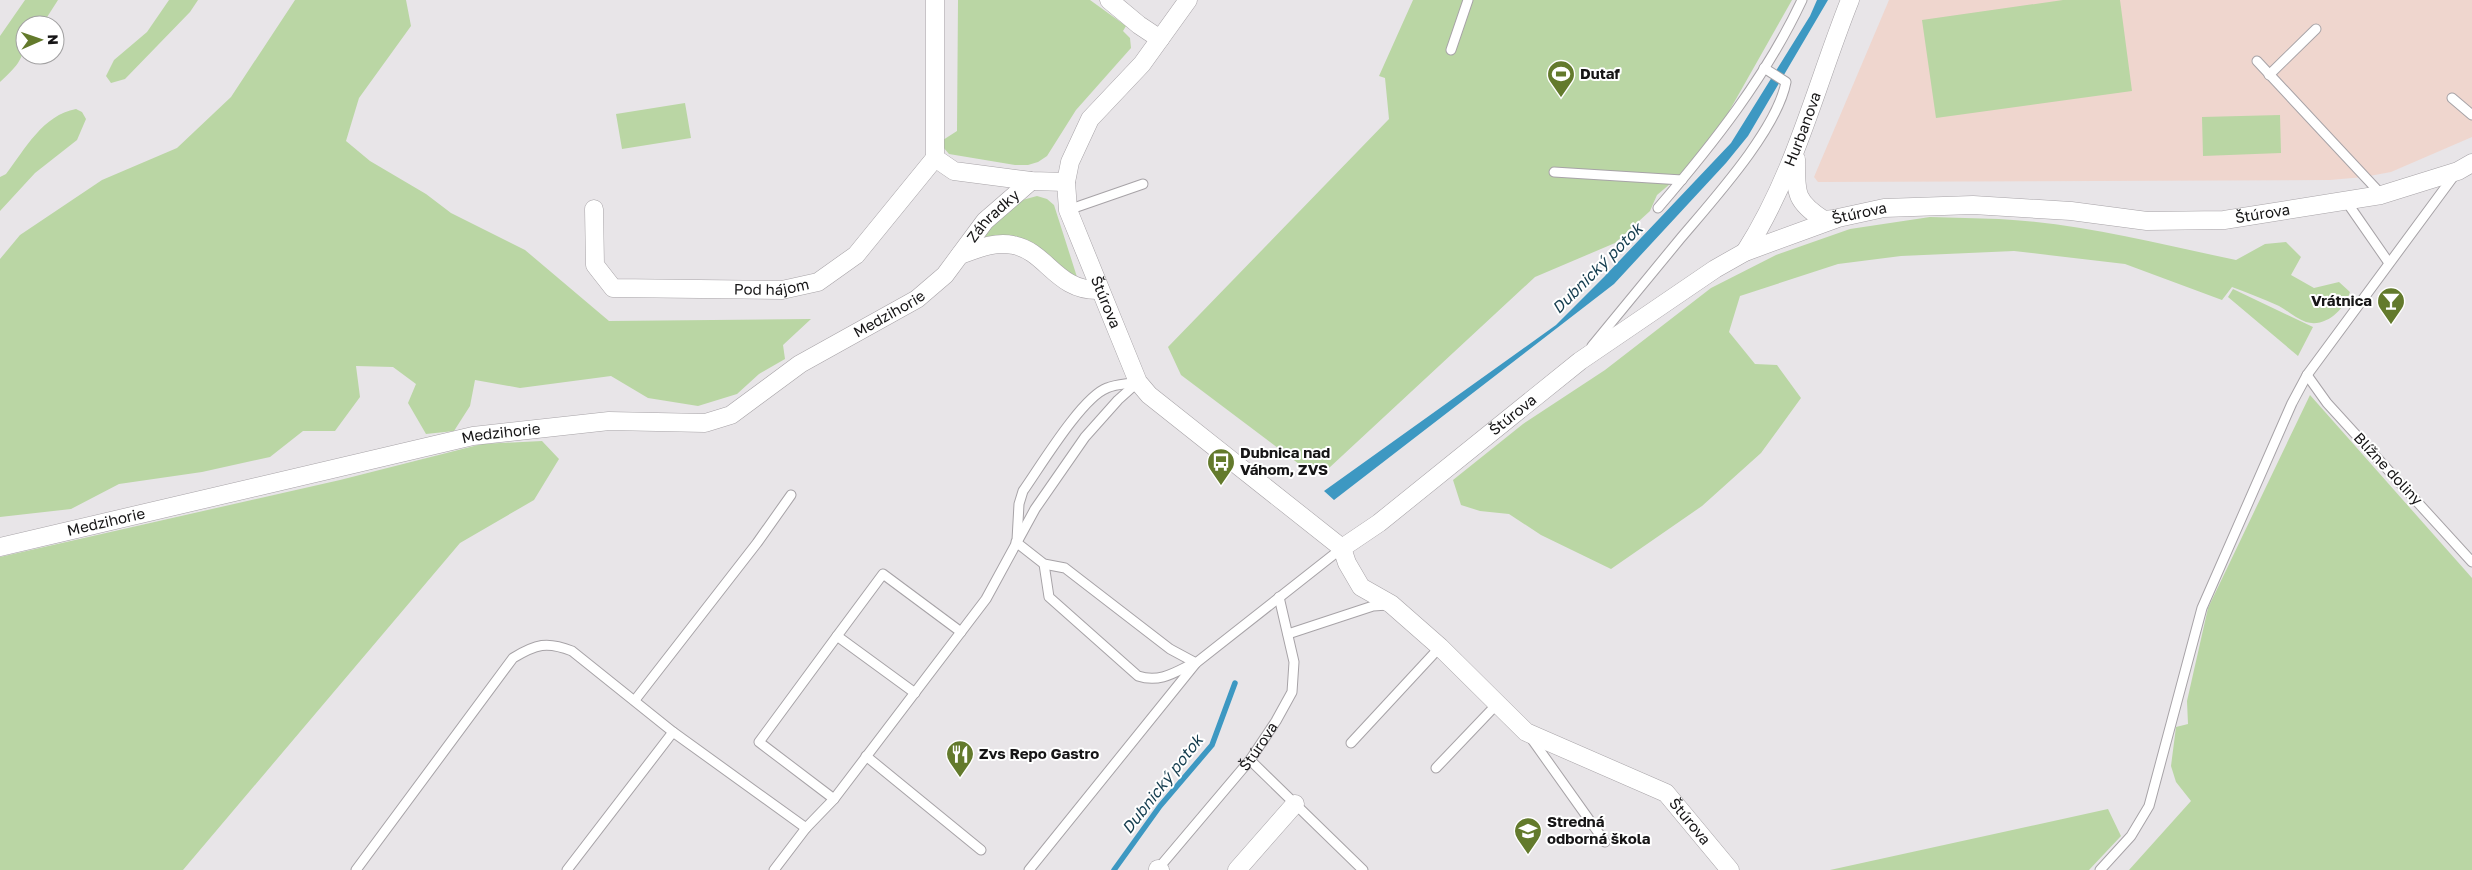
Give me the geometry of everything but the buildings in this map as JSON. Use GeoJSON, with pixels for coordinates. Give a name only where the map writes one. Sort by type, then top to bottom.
{"type":"FeatureCollection","features":[{"type":"Feature","properties":{"kind":"street"},"geometry":{"type":"LineString","coordinates":[[935,0],[935,158],[954,171],[1031,181],[1066,182]]}},
{"type":"Feature","properties":{"kind":"street"},"geometry":{"type":"LineString","coordinates":[[1109,0],[1139,25],[1160,39]]}},
{"type":"Feature","properties":{"kind":"street","name":"Štúrova"},"geometry":{"type":"LineString","coordinates":[[1188,0],[1142,64],[1090,119],[1070,162],[1066,182],[1068,210],[1138,382],[1149,395],[1342,548],[1347,563],[1361,587],[1390,604],[1440,647],[1526,732],[1666,793],[1730,870]]}},
{"type":"Feature","properties":{"kind":"street","name":"Hurbanova"},"geometry":{"type":"LineString","coordinates":[[1745,252],[1774,201],[1796,151],[1850,0]]}},
{"type":"Feature","properties":{"kind":"street"},"geometry":{"type":"LineString","coordinates":[[1796,151],[1796,182],[1800,202],[1824,220],[1838,218]]}},
{"type":"Feature","properties":{"kind":"street","name":"Pod hájom"},"geometry":{"type":"LineString","coordinates":[[594,209],[595,265],[613,288],[782,290],[818,282],[856,255],[935,158]]}},
{"type":"Feature","properties":{"kind":"street","name":"Štúrova"},"geometry":{"type":"LineString","coordinates":[[1342,548],[1379,522],[1580,362],[1715,269],[1745,252],[1838,218],[1884,208],[1973,205],[2071,211],[2147,221],[2195,222],[2224,220],[2381,195],[2465,167]]}},
{"type":"Feature","properties":{"kind":"street","name":"Záhradky"},"geometry":{"type":"LineString","coordinates":[[960,255],[985,221],[1031,181]]}},
{"type":"Feature","properties":{"kind":"street"},"geometry":{"type":"LineString","coordinates":[[960,255],[987,246],[1014,245],[1030,252],[1077,288],[1100,290]]}},
{"type":"Feature","properties":{"kind":"street","name":"Medzihorie"},"geometry":{"type":"LineString","coordinates":[[0,547],[473,436],[609,421],[706,423],[731,415],[800,364],[917,299],[945,275],[960,255]]}},
{"type":"Feature","properties":{"kind":"street"},"geometry":{"type":"LineString","coordinates":[[1237,870],[1295,804]]}},
{"type":"Feature","properties":{"kind":"lane"},"geometry":{"type":"LineString","coordinates":[[1451,50],[1468,0]]}},
{"type":"Feature","properties":{"kind":"lane"},"geometry":{"type":"LineString","coordinates":[[1658,208],[1728,124],[1765,69],[1802,0]]}},
{"type":"Feature","properties":{"kind":"lane"},"geometry":{"type":"LineString","coordinates":[[2269,75],[2316,29]]}},
{"type":"Feature","properties":{"kind":"lane"},"geometry":{"type":"LineString","coordinates":[[2257,61],[2381,195]]}},
{"type":"Feature","properties":{"kind":"lane"},"geometry":{"type":"LineString","coordinates":[[1580,362],[1729,179],[1761,134],[1783,96],[1786,82],[1765,69]]}},
{"type":"Feature","properties":{"kind":"lane"},"geometry":{"type":"LineString","coordinates":[[2452,98],[2472,115]]}},
{"type":"Feature","properties":{"kind":"lane"},"geometry":{"type":"LineString","coordinates":[[2100,870],[2130,836],[2149,806],[2202,608],[2306,375],[2465,167]]}},
{"type":"Feature","properties":{"kind":"lane"},"geometry":{"type":"LineString","coordinates":[[1554,172],[1682,180]]}},
{"type":"Feature","properties":{"kind":"lane"},"geometry":{"type":"LineString","coordinates":[[1068,210],[1143,184]]}},
{"type":"Feature","properties":{"kind":"lane"},"geometry":{"type":"LineString","coordinates":[[2346,201],[2390,263]]}},
{"type":"Feature","properties":{"kind":"lane","name":"Blížne doliny"},"geometry":{"type":"LineString","coordinates":[[2306,375],[2328,403],[2472,562]]}},
{"type":"Feature","properties":{"kind":"lane"},"geometry":{"type":"LineString","coordinates":[[1016,542],[1019,504],[1023,491],[1081,411],[1092,397],[1107,388],[1138,382]]}},
{"type":"Feature","properties":{"kind":"lane"},"geometry":{"type":"LineString","coordinates":[[774,870],[806,828],[834,799],[986,599],[1035,509],[1085,437],[1118,400],[1138,382]]}},
{"type":"Feature","properties":{"kind":"lane"},"geometry":{"type":"LineString","coordinates":[[635,700],[757,543],[791,495]]}},
{"type":"Feature","properties":{"kind":"lane"},"geometry":{"type":"LineString","coordinates":[[1016,542],[1044,564],[1065,568],[1170,649],[1196,663]]}},
{"type":"Feature","properties":{"kind":"lane","name":"Štúrova"},"geometry":{"type":"LineString","coordinates":[[1029,870],[1196,663],[1342,548]]}},
{"type":"Feature","properties":{"kind":"lane"},"geometry":{"type":"LineString","coordinates":[[1044,564],[1049,597],[1138,676],[1150,680],[1170,675],[1196,663]]}},
{"type":"Feature","properties":{"kind":"lane"},"geometry":{"type":"LineString","coordinates":[[834,799],[759,742],[883,574],[961,632]]}},
{"type":"Feature","properties":{"kind":"lane","name":"Štúrova"},"geometry":{"type":"LineString","coordinates":[[1159,870],[1250,760],[1276,721],[1292,692],[1294,662],[1279,597]]}},
{"type":"Feature","properties":{"kind":"lane"},"geometry":{"type":"LineString","coordinates":[[1288,634],[1373,606],[1390,604]]}},
{"type":"Feature","properties":{"kind":"lane"},"geometry":{"type":"LineString","coordinates":[[837,636],[915,693]]}},
{"type":"Feature","properties":{"kind":"lane"},"geometry":{"type":"LineString","coordinates":[[356,870],[513,658],[538,644],[557,645],[572,651],[674,732],[806,828]]}},
{"type":"Feature","properties":{"kind":"lane"},"geometry":{"type":"LineString","coordinates":[[1351,743],[1440,647]]}},
{"type":"Feature","properties":{"kind":"lane"},"geometry":{"type":"LineString","coordinates":[[1436,768],[1498,703]]}},
{"type":"Feature","properties":{"kind":"lane"},"geometry":{"type":"LineString","coordinates":[[567,870],[674,732]]}},
{"type":"Feature","properties":{"kind":"lane"},"geometry":{"type":"LineString","coordinates":[[1526,732],[1605,842]]}},
{"type":"Feature","properties":{"kind":"lane"},"geometry":{"type":"LineString","coordinates":[[866,756],[981,850]]}},
{"type":"Feature","properties":{"kind":"lane"},"geometry":{"type":"LineString","coordinates":[[1250,760],[1358,868]]}},
{"type":"Feature","properties":{"kind":"shaded area"},"geometry":{"type":"Polygon","coordinates":[[[1889,0],[2472,0],[2472,137],[2391,172],[2330,180],[1818,182],[1814,177],[1889,0]]]}},
{"type":"Feature","properties":{"kind":"green space"},"geometry":{"type":"Polygon","coordinates":[[[25,0],[58,0],[48,15],[15,15],[15,65],[17,65],[0,82],[0,36],[25,0]]]}},
{"type":"Feature","properties":{"kind":"green space"},"geometry":{"type":"Polygon","coordinates":[[[169,0],[198,0],[190,12],[125,79],[111,83],[106,76],[114,60],[147,32],[169,0]]]}},
{"type":"Feature","properties":{"kind":"green space"},"geometry":{"type":"Polygon","coordinates":[[[295,0],[406,0],[411,26],[359,98],[346,141],[370,161],[426,194],[451,213],[525,250],[609,321],[811,319],[783,345],[785,359],[759,374],[737,394],[698,406],[648,398],[611,376],[520,388],[475,380],[470,406],[454,431],[426,434],[408,403],[416,384],[393,367],[356,366],[360,397],[335,431],[303,431],[270,457],[202,472],[119,484],[71,509],[0,517],[0,259],[20,235],[102,180],[177,148],[231,97],[295,0]]]}},
{"type":"Feature","properties":{"kind":"green space"},"geometry":{"type":"Polygon","coordinates":[[[958,0],[1090,0],[1126,26],[1123,31],[1130,38],[1131,48],[1076,110],[1047,156],[1038,162],[1028,165],[1015,165],[949,154],[943,147],[943,140],[957,131],[958,0]]]}},
{"type":"Feature","properties":{"kind":"green space"},"geometry":{"type":"Polygon","coordinates":[[[1413,0],[1792,0],[1723,122],[1683,173],[1657,195],[1650,211],[1615,243],[1535,277],[1329,468],[1303,467],[1181,375],[1168,347],[1389,119],[1385,78],[1379,76],[1413,0]]]}},
{"type":"Feature","properties":{"kind":"green space"},"geometry":{"type":"Polygon","coordinates":[[[2063,0],[2120,0],[2132,91],[1936,118],[1922,20],[2063,0]]]}},
{"type":"Feature","properties":{"kind":"green space"},"geometry":{"type":"Polygon","coordinates":[[[685,103],[691,138],[622,149],[616,114],[685,103]]]}},
{"type":"Feature","properties":{"kind":"green space"},"geometry":{"type":"Polygon","coordinates":[[[76,109],[82,112],[86,119],[77,140],[35,173],[0,211],[0,177],[6,174],[44,126],[64,112],[76,109]]]}},
{"type":"Feature","properties":{"kind":"green space"},"geometry":{"type":"Polygon","coordinates":[[[2280,115],[2281,153],[2203,156],[2202,117],[2280,115]]]}},
{"type":"Feature","properties":{"kind":"green space"},"geometry":{"type":"Polygon","coordinates":[[[1037,196],[1047,199],[1054,205],[1077,277],[1076,280],[1035,248],[977,241],[1015,202],[1037,196]]]}},
{"type":"Feature","properties":{"kind":"green space"},"geometry":{"type":"Polygon","coordinates":[[[1930,217],[1999,219],[2059,225],[2119,235],[2236,260],[2265,244],[2286,242],[2301,257],[2291,275],[2314,288],[2339,282],[2350,292],[2344,305],[2334,316],[2321,322],[2313,323],[2303,321],[2279,306],[2232,287],[2222,300],[2125,264],[2014,251],[1901,256],[1838,264],[1740,296],[1729,332],[1755,364],[1777,365],[1801,398],[1761,453],[1702,506],[1611,569],[1541,535],[1509,514],[1480,511],[1461,505],[1453,480],[1523,424],[1605,370],[1711,288],[1776,255],[1850,229],[1930,217]]]}},
{"type":"Feature","properties":{"kind":"green space"},"geometry":{"type":"Polygon","coordinates":[[[2233,289],[2313,327],[2298,356],[2228,297],[2233,289]]]}},
{"type":"Feature","properties":{"kind":"green space"},"geometry":{"type":"Polygon","coordinates":[[[2310,395],[2472,578],[2472,870],[2129,870],[2191,801],[2176,782],[2171,766],[2176,727],[2188,724],[2187,701],[2208,608],[2310,395]]]}},
{"type":"Feature","properties":{"kind":"green space"},"geometry":{"type":"Polygon","coordinates":[[[542,441],[559,459],[534,500],[460,543],[183,870],[0,870],[0,557],[340,480],[482,444],[542,441]]]}},
{"type":"Feature","properties":{"kind":"green space"},"geometry":{"type":"Polygon","coordinates":[[[2108,809],[2121,836],[2089,870],[1830,870],[2108,809]]]}},
{"type":"Feature","properties":{"kind":"water"},"geometry":{"type":"Polygon","coordinates":[[[1817,0],[1828,0],[1748,136],[1726,163],[1614,284],[1334,500],[1324,491],[1556,325],[1731,143],[1810,16],[1817,0]]]}},
{"type":"Feature","properties":{"kind":"waterway","name":"Dubnický potok"},"geometry":{"type":"LineString","coordinates":[[1114,870],[1160,806],[1212,745],[1235,683]]}},
{"type":"Feature","properties":{"kind":"place","name":"Dutaf"},"geometry":{"type":"Point","coordinates":[1561,98]}},
{"type":"Feature","properties":{"kind":"place","name":"Vrátnica"},"geometry":{"type":"Point","coordinates":[2391,325]}},
{"type":"Feature","properties":{"kind":"place","name":"Dubnica nad Váhom, ZVS"},"geometry":{"type":"Point","coordinates":[1221,486]}},
{"type":"Feature","properties":{"kind":"place","name":"Zvs Repo Gastro"},"geometry":{"type":"Point","coordinates":[960,778]}},
{"type":"Feature","properties":{"kind":"place","name":"Stredná odborná škola"},"geometry":{"type":"Point","coordinates":[1528,855]}}]}
